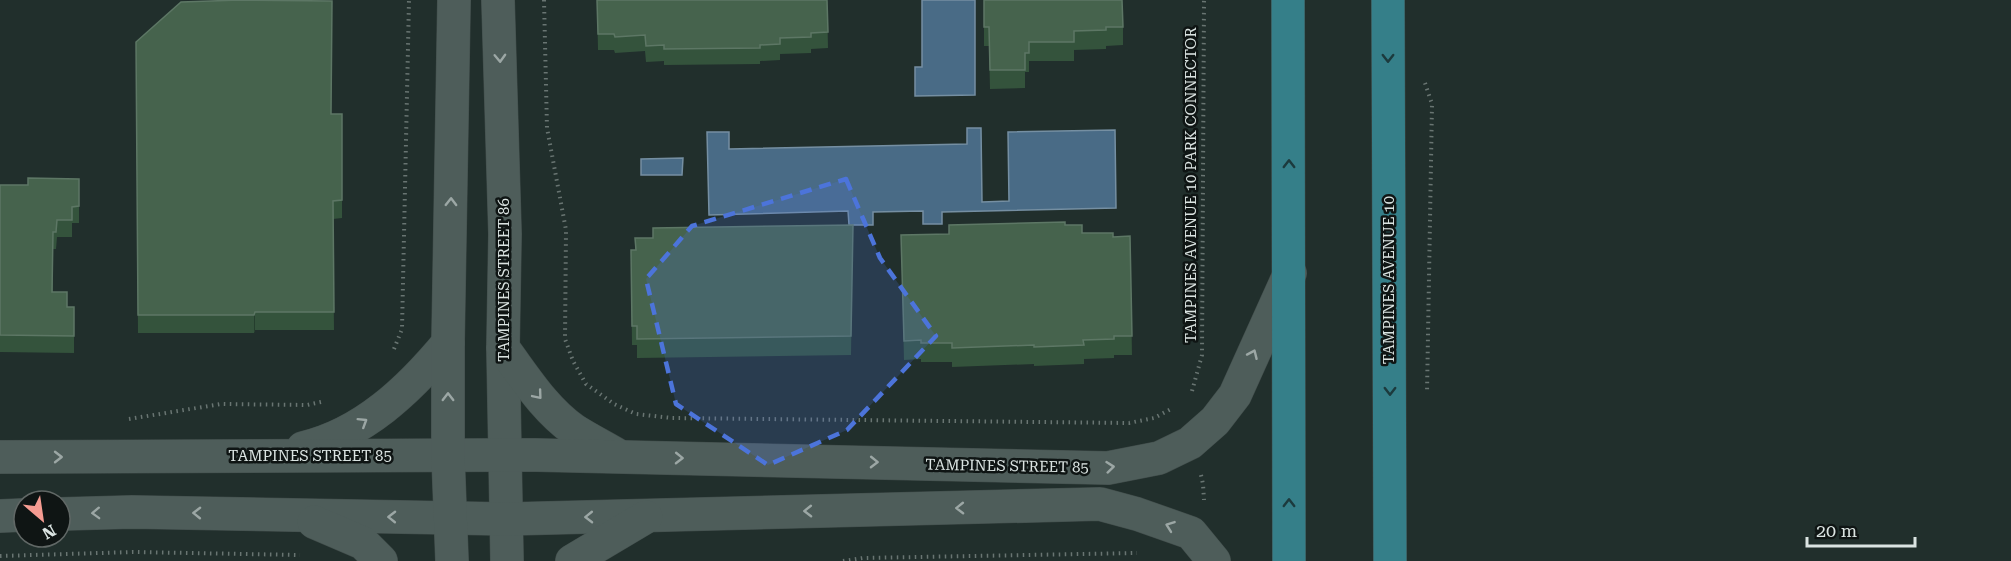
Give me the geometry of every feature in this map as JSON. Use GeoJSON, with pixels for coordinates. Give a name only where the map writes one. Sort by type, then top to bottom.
{"type":"FeatureCollection","features":[{"type":"Feature","properties":{"kind":"main road"},"geometry":{"type":"LineString","coordinates":[[1288,0],[1289,561]]}},
{"type":"Feature","properties":{"kind":"main road","name":"TAMPINES AVENUE 10"},"geometry":{"type":"LineString","coordinates":[[1388,0],[1390,561]]}},
{"type":"Feature","properties":{"kind":"street"},"geometry":{"type":"LineString","coordinates":[[452,561],[448,456],[448,344],[454,0]]}},
{"type":"Feature","properties":{"kind":"street","name":"TAMPINES STREET 86"},"geometry":{"type":"LineString","coordinates":[[498,0],[505,234],[503,348],[507,561]]}},
{"type":"Feature","properties":{"kind":"street","name":"TAMPINES STREET 85"},"geometry":{"type":"LineString","coordinates":[[0,457],[620,457],[1108,468],[1159,458],[1190,443],[1215,422],[1235,395],[1290,273]]}},
{"type":"Feature","properties":{"kind":"street"},"geometry":{"type":"LineString","coordinates":[[269,456],[323,444],[362,423],[390,404],[448,344]]}},
{"type":"Feature","properties":{"kind":"street","name":"TAMPINES STREET 85"},"geometry":{"type":"LineString","coordinates":[[503,348],[538,395],[573,429],[620,457]]}},
{"type":"Feature","properties":{"kind":"street"},"geometry":{"type":"LineString","coordinates":[[72,514],[132,512],[507,519],[1100,504],[1191,533],[1214,561]]}},
{"type":"Feature","properties":{"kind":"street"},"geometry":{"type":"LineString","coordinates":[[298,515],[363,543],[381,561]]}},
{"type":"Feature","properties":{"kind":"street"},"geometry":{"type":"LineString","coordinates":[[572,561],[648,516]]}},
{"type":"Feature","properties":{"kind":"path"},"geometry":{"type":"LineString","coordinates":[[391,355],[402,330],[409,0]]}},
{"type":"Feature","properties":{"kind":"path"},"geometry":{"type":"LineString","coordinates":[[544,0],[547,128],[566,230],[566,339],[573,361],[586,384],[614,404],[636,414],[672,418],[1129,423],[1154,418],[1178,404]]}},
{"type":"Feature","properties":{"kind":"path","name":"TAMPINES AVENUE 10 PARK CONNECTOR"},"geometry":{"type":"LineString","coordinates":[[1191,393],[1202,355],[1204,0]]}},
{"type":"Feature","properties":{"kind":"path"},"geometry":{"type":"LineString","coordinates":[[127,419],[221,404],[307,405],[329,401]]}},
{"type":"Feature","properties":{"kind":"path"},"geometry":{"type":"LineString","coordinates":[[1171,409],[1190,443],[1203,484],[1204,509],[1191,533]]}},
{"type":"Feature","properties":{"kind":"path"},"geometry":{"type":"LineString","coordinates":[[0,556],[133,552],[302,555]]}},
{"type":"Feature","properties":{"kind":"path"},"geometry":{"type":"LineString","coordinates":[[843,561],[864,558],[1146,553]]}},
{"type":"Feature","properties":{"kind":"highlighted area"},"geometry":{"type":"Polygon","coordinates":[[[846,179],[880,258],[936,336],[847,430],[768,465],[676,404],[646,279],[692,226],[846,179]]]}},
{"type":"Feature","properties":{"kind":"water"},"geometry":{"type":"Polygon","coordinates":[[[922,0],[975,0],[975,95],[915,96],[915,67],[922,67],[922,0]]]}},
{"type":"Feature","properties":{"kind":"water"},"geometry":{"type":"Polygon","coordinates":[[[967,128],[981,128],[982,202],[1009,201],[1008,132],[1115,130],[1116,208],[942,212],[942,224],[923,224],[923,211],[873,212],[873,225],[849,225],[848,211],[709,215],[707,132],[729,132],[729,149],[967,144],[967,128]]]}},
{"type":"Feature","properties":{"kind":"water"},"geometry":{"type":"Polygon","coordinates":[[[683,158],[682,175],[641,175],[641,159],[683,158]]]}},
{"type":"Feature","properties":{"kind":"building"},"geometry":{"type":"Polygon","coordinates":[[[597,0],[827,0],[828,32],[811,33],[811,37],[780,38],[780,44],[760,45],[760,48],[664,49],[664,45],[646,46],[645,35],[615,37],[614,34],[598,34],[597,0]]]}},
{"type":"Feature","properties":{"kind":"building"},"geometry":{"type":"Polygon","coordinates":[[[984,0],[1122,0],[1123,27],[1074,31],[1074,42],[1029,42],[1029,53],[1025,53],[1025,70],[990,70],[989,27],[984,27],[984,0]]]}},
{"type":"Feature","properties":{"kind":"building"},"geometry":{"type":"Polygon","coordinates":[[[332,1],[331,114],[342,114],[342,200],[333,201],[334,312],[138,315],[136,42],[181,2],[332,1]]]}},
{"type":"Feature","properties":{"kind":"building"},"geometry":{"type":"Polygon","coordinates":[[[28,178],[79,179],[79,206],[72,207],[72,220],[57,220],[56,232],[53,232],[52,292],[67,292],[67,307],[74,307],[74,336],[0,335],[0,185],[28,185],[28,178]]]}},
{"type":"Feature","properties":{"kind":"building"},"geometry":{"type":"Polygon","coordinates":[[[1065,222],[1065,225],[1082,225],[1082,233],[1113,233],[1113,237],[1130,236],[1132,336],[1083,340],[1084,345],[1034,347],[1034,345],[952,348],[952,343],[904,341],[901,235],[949,234],[949,225],[1065,222]]]}},
{"type":"Feature","properties":{"kind":"building"},"geometry":{"type":"Polygon","coordinates":[[[853,225],[851,336],[637,339],[637,326],[632,326],[631,250],[636,250],[635,238],[653,238],[653,228],[853,225]]]}}]}
